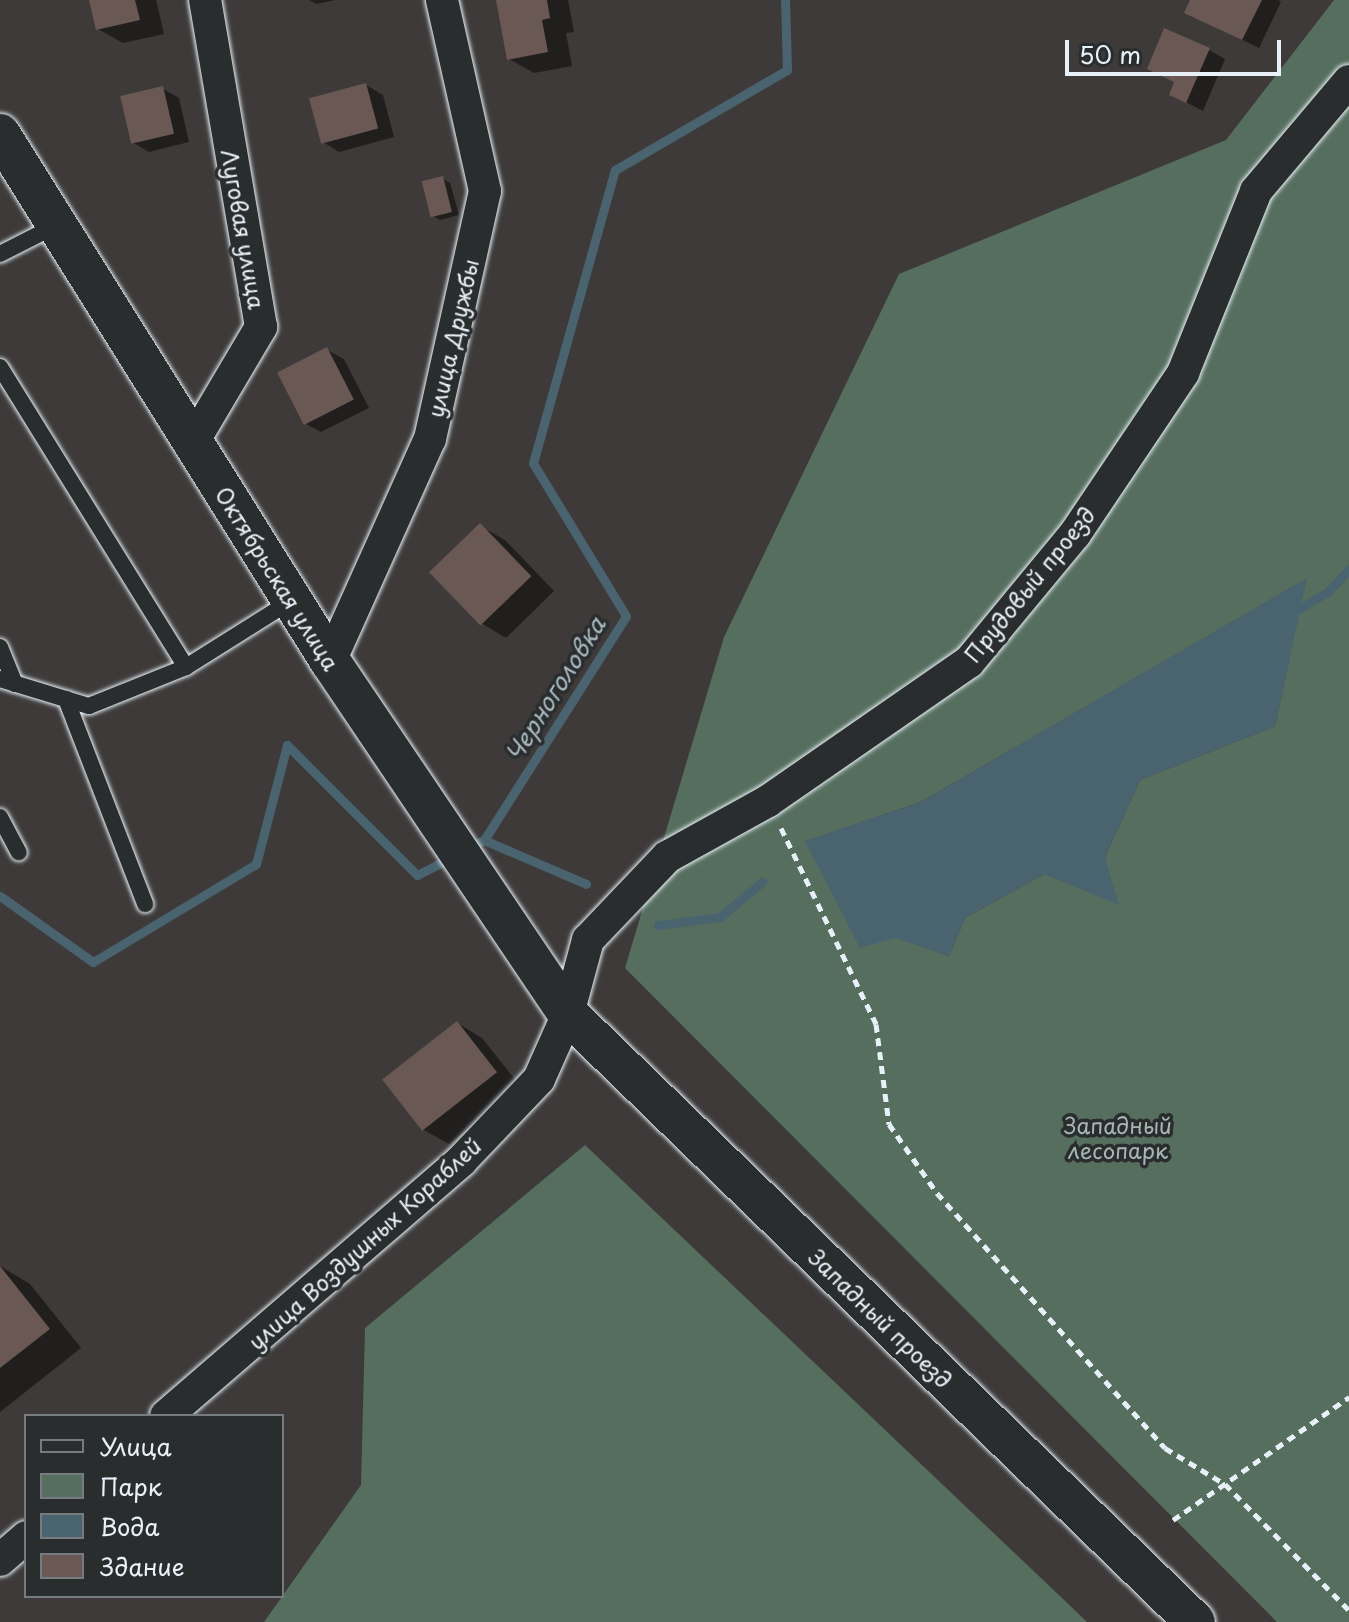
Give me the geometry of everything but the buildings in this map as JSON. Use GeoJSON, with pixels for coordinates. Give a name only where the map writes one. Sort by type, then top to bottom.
{"type":"FeatureCollection","features":[{"type":"Feature","properties":{"kind":"street","name":"Луговая улица"},"geometry":{"type":"LineString","coordinates":[[193,442],[261,327],[205,0]]}},
{"type":"Feature","properties":{"kind":"street","name":"улица Дружбы"},"geometry":{"type":"LineString","coordinates":[[330,661],[430,439],[485,191],[442,0]]}},
{"type":"Feature","properties":{"kind":"street","name":"Прудовый проезд"},"geometry":{"type":"LineString","coordinates":[[568,1014],[588,940],[667,857],[768,801],[969,662],[1075,534],[1183,373],[1256,191],[1349,81]]}},
{"type":"Feature","properties":{"kind":"street","name":"Октябрьская улица"},"geometry":{"type":"LineString","coordinates":[[0,134],[330,661],[568,1014]]}},
{"type":"Feature","properties":{"kind":"street","name":"улица Воздушных Кораблей"},"geometry":{"type":"LineString","coordinates":[[168,1414],[461,1161],[539,1079],[568,1014]]}},
{"type":"Feature","properties":{"kind":"street","name":"Западный проезд"},"geometry":{"type":"LineString","coordinates":[[568,1014],[1195,1622]]}},
{"type":"Feature","properties":{"kind":"street"},"geometry":{"type":"LineString","coordinates":[[0,1560],[24,1539]]}},
{"type":"Feature","properties":{"kind":"lane"},"geometry":{"type":"LineString","coordinates":[[0,254],[57,225]]}},
{"type":"Feature","properties":{"kind":"lane"},"geometry":{"type":"LineString","coordinates":[[0,367],[186,667]]}},
{"type":"Feature","properties":{"kind":"lane"},"geometry":{"type":"LineString","coordinates":[[0,647],[8,682],[89,706],[186,667],[292,600]]}},
{"type":"Feature","properties":{"kind":"lane"},"geometry":{"type":"LineString","coordinates":[[66,699],[145,904]]}},
{"type":"Feature","properties":{"kind":"lane"},"geometry":{"type":"LineString","coordinates":[[0,817],[19,852]]}},
{"type":"Feature","properties":{"kind":"path"},"geometry":{"type":"LineString","coordinates":[[768,801],[876,1024],[889,1124],[937,1193],[1165,1448],[1225,1484],[1349,1610]]}},
{"type":"Feature","properties":{"kind":"path"},"geometry":{"type":"LineString","coordinates":[[1173,1520],[1349,1397]]}},
{"type":"Feature","properties":{"kind":"green space","name":"Западный лесопарк"},"geometry":{"type":"Polygon","coordinates":[[[1334,0],[1349,0],[1349,1622],[1277,1622],[625,968],[724,637],[899,274],[1226,140],[1334,0]],[[1306,579],[921,802],[806,841],[895,937],[949,956],[965,918],[1044,874],[1105,857],[1140,780],[1275,726],[1306,579]]]}},
{"type":"Feature","properties":{"kind":"green space"},"geometry":{"type":"Polygon","coordinates":[[[585,1145],[1087,1622],[264,1622],[284,1598],[361,1485],[365,1328],[585,1145]]]}},
{"type":"Feature","properties":{"kind":"water"},"geometry":{"type":"Polygon","coordinates":[[[1307,578],[1275,726],[1140,780],[1105,857],[1119,905],[1044,874],[965,918],[949,956],[895,938],[860,948],[805,841],[921,802],[1307,578]]]}},
{"type":"Feature","properties":{"kind":"waterway","name":"Черноголовка"},"geometry":{"type":"LineString","coordinates":[[466,849],[484,840],[626,616],[533,463],[615,170],[787,70],[785,0]]}},
{"type":"Feature","properties":{"kind":"waterway"},"geometry":{"type":"LineString","coordinates":[[1292,613],[1329,591],[1349,569]]}},
{"type":"Feature","properties":{"kind":"waterway","name":"Черноголовка"},"geometry":{"type":"LineString","coordinates":[[0,896],[93,962],[256,864],[287,745],[417,875],[450,858]]}},
{"type":"Feature","properties":{"kind":"waterway"},"geometry":{"type":"LineString","coordinates":[[484,840],[586,884]]}},
{"type":"Feature","properties":{"kind":"waterway"},"geometry":{"type":"LineString","coordinates":[[658,925],[720,917],[762,882]]}}]}
